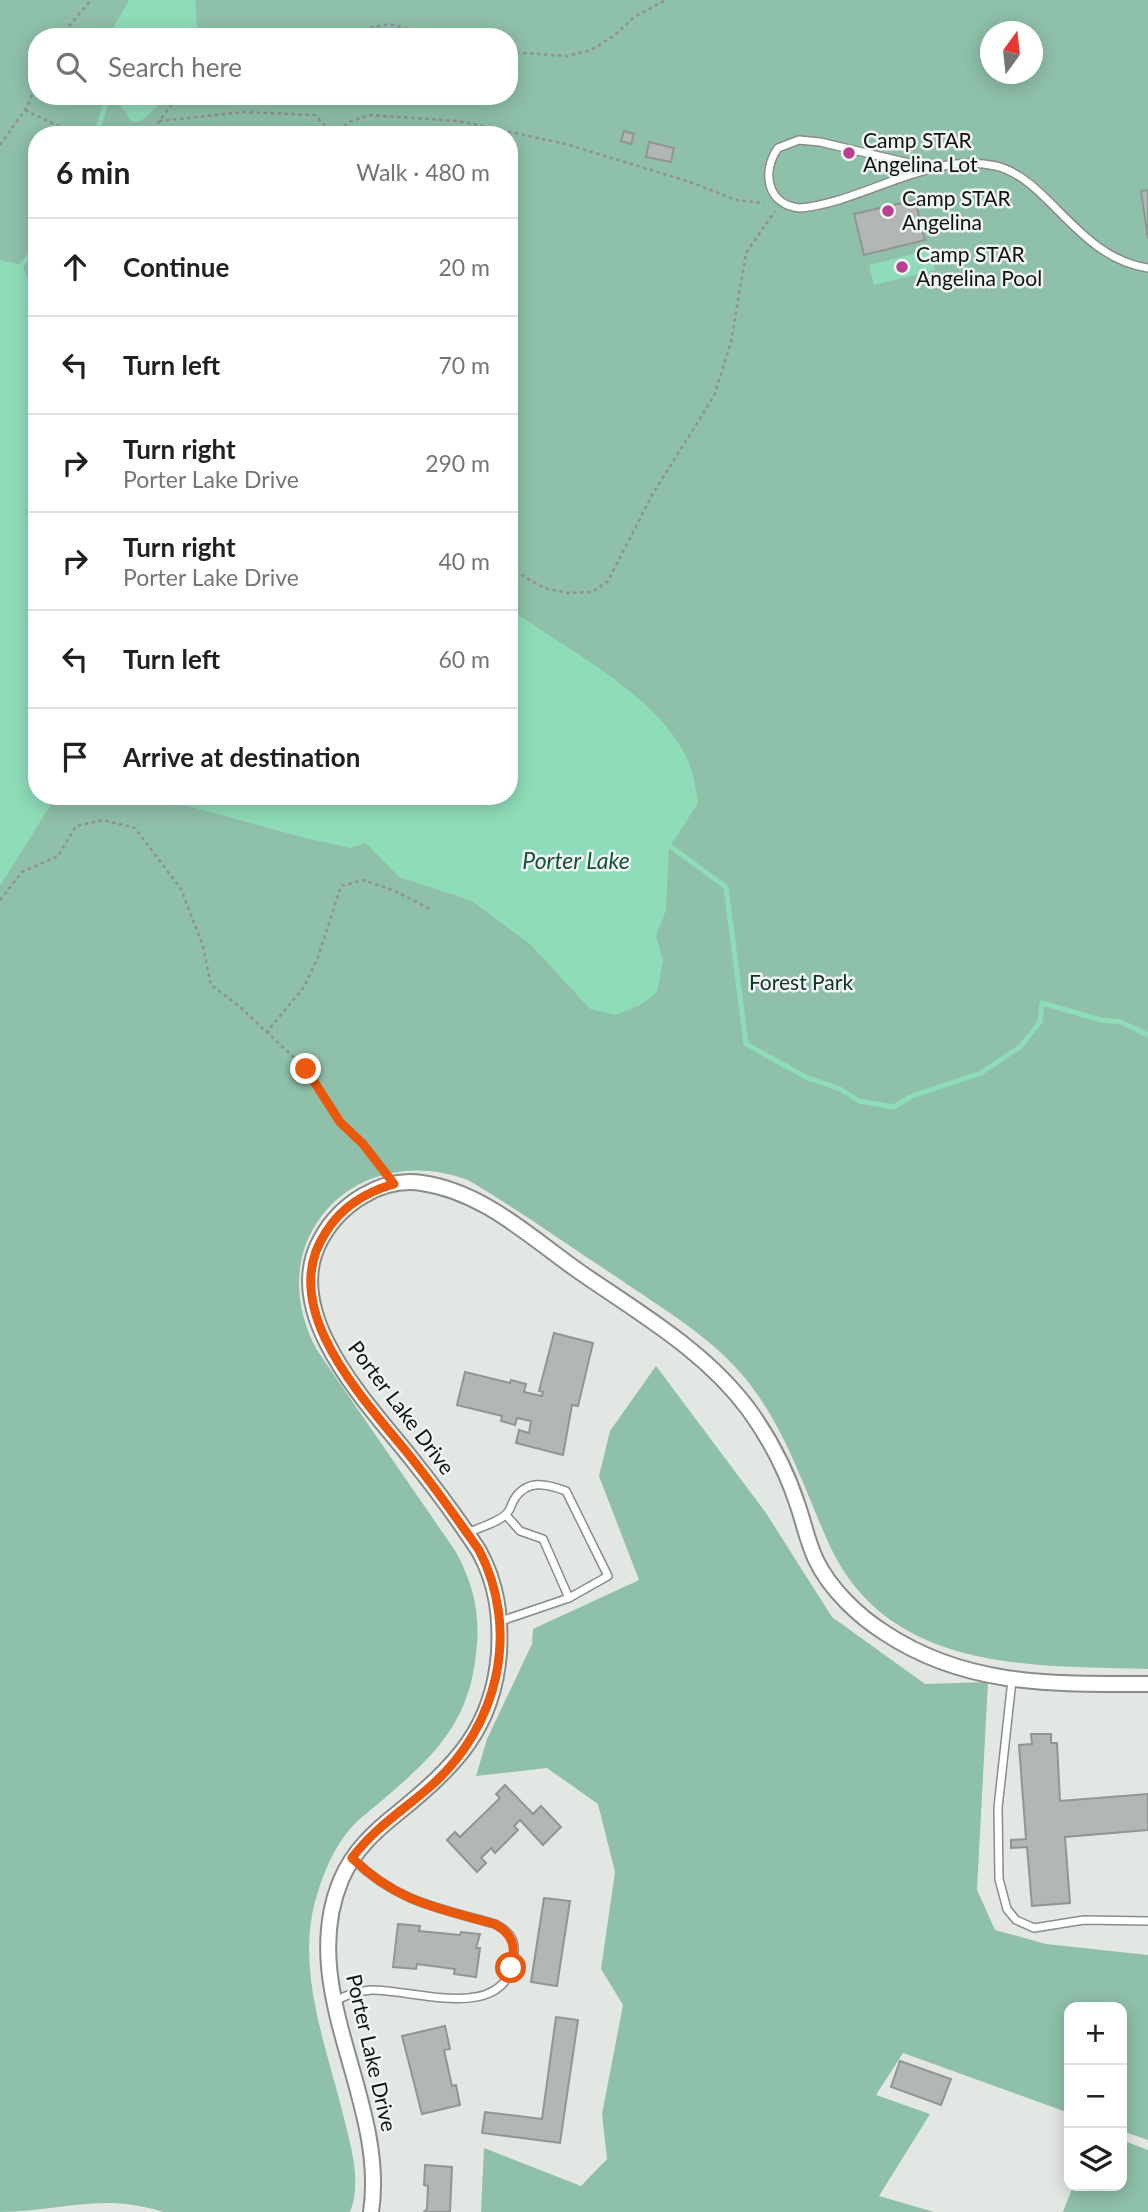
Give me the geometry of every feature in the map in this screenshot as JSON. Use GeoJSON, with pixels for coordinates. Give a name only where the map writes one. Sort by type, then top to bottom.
{"type":"FeatureCollection","features":[{"type":"Feature","properties":{"kind":"street","name":"Porter Lake Drive"},"geometry":{"type":"LineString","coordinates":[[371,2212],[370,2147],[334,2001],[330,1967],[331,1914],[341,1879],[352,1858],[369,1837],[433,1784],[468,1746],[482,1723],[495,1689],[501,1621],[488,1566],[467,1533],[346,1375],[330,1348],[314,1310],[311,1267],[321,1238],[351,1204],[378,1188],[410,1182],[433,1185],[466,1196],[494,1210],[653,1321],[723,1380],[749,1410],[779,1460],[817,1562],[847,1602],[884,1633],[918,1653],[974,1674],[1012,1680],[1148,1684]]}},
{"type":"Feature","properties":{"kind":"lane"},"geometry":{"type":"LineString","coordinates":[[934,169],[866,151],[799,140],[778,148],[768,170],[772,192],[781,203],[787,207],[812,207],[934,169],[964,163],[998,166],[1024,181],[1098,248],[1134,266],[1148,268]]}},
{"type":"Feature","properties":{"kind":"lane"},"geometry":{"type":"LineString","coordinates":[[467,1533],[506,1514],[519,1493],[538,1483],[566,1491],[608,1576],[569,1598],[501,1621]]}},
{"type":"Feature","properties":{"kind":"lane"},"geometry":{"type":"LineString","coordinates":[[506,1514],[520,1531],[543,1539],[569,1598]]}},
{"type":"Feature","properties":{"kind":"lane"},"geometry":{"type":"LineString","coordinates":[[1012,1680],[998,1808],[999,1879],[1007,1909],[1016,1920],[1034,1928],[1084,1920],[1148,1921]]}},
{"type":"Feature","properties":{"kind":"lane"},"geometry":{"type":"LineString","coordinates":[[334,2001],[349,1994],[369,1990],[420,1993],[445,2000],[480,1997],[506,1978],[514,1956],[514,1945],[507,1930],[495,1924],[402,1897],[372,1878],[352,1858]]}},
{"type":"Feature","properties":{"kind":"path"},"geometry":{"type":"LineString","coordinates":[[68,28],[91,0]]}},
{"type":"Feature","properties":{"kind":"path"},"geometry":{"type":"LineString","coordinates":[[518,53],[567,56],[591,50],[615,35],[634,17],[666,0]]}},
{"type":"Feature","properties":{"kind":"path"},"geometry":{"type":"LineString","coordinates":[[370,28],[388,24],[405,28]]}},
{"type":"Feature","properties":{"kind":"path"},"geometry":{"type":"LineString","coordinates":[[0,145],[28,104]]}},
{"type":"Feature","properties":{"kind":"path"},"geometry":{"type":"LineString","coordinates":[[155,126],[171,105]]}},
{"type":"Feature","properties":{"kind":"path"},"geometry":{"type":"LineString","coordinates":[[25,110],[58,126]]}},
{"type":"Feature","properties":{"kind":"path"},"geometry":{"type":"LineString","coordinates":[[159,121],[243,112],[315,115],[325,126]]}},
{"type":"Feature","properties":{"kind":"path"},"geometry":{"type":"LineString","coordinates":[[344,126],[370,115],[458,121],[481,126]]}},
{"type":"Feature","properties":{"kind":"path"},"geometry":{"type":"LineString","coordinates":[[518,134],[566,144],[690,181],[736,200],[781,203]]}},
{"type":"Feature","properties":{"kind":"path"},"geometry":{"type":"LineString","coordinates":[[518,573],[544,588],[567,593],[592,592],[608,581],[652,495],[713,396],[731,342],[746,253],[781,203]]}},
{"type":"Feature","properties":{"kind":"path"},"geometry":{"type":"LineString","coordinates":[[0,900],[22,872],[58,856],[76,826],[103,820],[135,828],[181,889],[203,946],[211,985],[306,1069],[340,1122],[363,1144],[394,1184]]}},
{"type":"Feature","properties":{"kind":"path"},"geometry":{"type":"LineString","coordinates":[[266,1032],[304,988],[318,957],[341,886],[363,880],[395,891],[432,910]]}},
{"type":"Feature","properties":{"kind":"green space","name":"Forest Park"},"geometry":{"type":"Polygon","coordinates":[[[0,0],[1148,0],[1148,1669],[1011,1662],[966,1653],[924,1639],[887,1617],[855,1586],[829,1544],[791,1454],[755,1391],[726,1357],[697,1333],[468,1180],[426,1171],[388,1174],[355,1187],[328,1209],[309,1238],[300,1272],[302,1310],[317,1350],[456,1552],[472,1589],[478,1627],[472,1678],[457,1718],[447,1735],[420,1767],[358,1820],[344,1836],[323,1877],[311,1922],[311,1979],[322,2036],[354,2165],[353,2201],[350,2212],[163,2212],[140,2206],[80,2204],[0,2212],[0,0]]]}},
{"type":"Feature","properties":{"kind":"green space"},"geometry":{"type":"Polygon","coordinates":[[[656,1366],[766,1513],[832,1617],[925,1684],[988,1682],[977,1890],[995,1930],[1046,1944],[1148,1955],[1148,2140],[1127,2133],[1127,2002],[1064,2002],[1064,2111],[903,2053],[876,2095],[930,2114],[879,2196],[934,2212],[481,2212],[484,2148],[581,2186],[607,2159],[602,2114],[623,2005],[601,1969],[615,1872],[598,1804],[547,1768],[476,1776],[487,1739],[532,1644],[533,1629],[639,1580],[599,1476],[610,1431],[656,1366]]]}},
{"type":"Feature","properties":{"kind":"green space"},"geometry":{"type":"Polygon","coordinates":[[[1127,2142],[1148,2150],[1148,2212],[1063,2212],[1071,2191],[1127,2191],[1127,2142]]]}},
{"type":"Feature","properties":{"kind":"water"},"geometry":{"type":"Polygon","coordinates":[[[129,0],[195,0],[197,28],[113,28],[129,0]]]}},
{"type":"Feature","properties":{"kind":"water"},"geometry":{"type":"Polygon","coordinates":[[[120,105],[158,105],[141,121],[132,122],[120,105]]]}},
{"type":"Feature","properties":{"kind":"water","name":"Camp STAR Angelina Pool"},"geometry":{"type":"Polygon","coordinates":[[[930,250],[935,270],[874,285],[869,265],[930,250]]]}},
{"type":"Feature","properties":{"kind":"water","name":"Porter Lake"},"geometry":{"type":"Polygon","coordinates":[[[0,260],[22,265],[28,279],[28,805],[51,805],[0,886],[0,260]]]}},
{"type":"Feature","properties":{"kind":"water","name":"Porter Lake"},"geometry":{"type":"Polygon","coordinates":[[[518,614],[614,679],[662,721],[680,745],[692,771],[698,803],[669,848],[666,910],[656,936],[663,961],[657,992],[642,1004],[616,1015],[590,1009],[530,944],[472,901],[399,877],[366,843],[351,848],[184,805],[518,805],[518,614]]]}},
{"type":"Feature","properties":{"kind":"building"},"geometry":{"type":"Polygon","coordinates":[[[624,131],[634,134],[631,144],[621,141],[624,131]]]}},
{"type":"Feature","properties":{"kind":"building"},"geometry":{"type":"Polygon","coordinates":[[[649,142],[674,148],[671,162],[646,157],[649,142]]]}},
{"type":"Feature","properties":{"kind":"building"},"geometry":{"type":"Polygon","coordinates":[[[1148,190],[1148,239],[1141,191],[1148,190]]]}},
{"type":"Feature","properties":{"kind":"building"},"geometry":{"type":"Polygon","coordinates":[[[915,200],[925,240],[864,255],[854,214],[915,200]]]}},
{"type":"Feature","properties":{"kind":"building"},"geometry":{"type":"Polygon","coordinates":[[[554,1333],[593,1343],[578,1406],[572,1405],[563,1455],[516,1443],[519,1430],[529,1433],[531,1421],[517,1418],[515,1425],[501,1421],[502,1416],[457,1405],[465,1372],[510,1383],[511,1380],[526,1384],[524,1392],[542,1396],[543,1392],[539,1391],[554,1333]]]}},
{"type":"Feature","properties":{"kind":"building"},"geometry":{"type":"Polygon","coordinates":[[[1031,1734],[1051,1734],[1051,1743],[1057,1743],[1060,1801],[1148,1794],[1148,1830],[1065,1837],[1070,1903],[1032,1906],[1027,1847],[1011,1848],[1011,1840],[1026,1839],[1019,1745],[1032,1744],[1031,1734]]]}},
{"type":"Feature","properties":{"kind":"building"},"geometry":{"type":"Polygon","coordinates":[[[505,1785],[533,1814],[541,1806],[561,1827],[543,1845],[520,1820],[514,1826],[518,1830],[495,1853],[491,1848],[481,1858],[486,1863],[477,1872],[447,1840],[455,1832],[460,1837],[500,1798],[496,1794],[505,1785]]]}},
{"type":"Feature","properties":{"kind":"building"},"geometry":{"type":"Polygon","coordinates":[[[544,1898],[570,1901],[557,1986],[531,1982],[544,1898]]]}},
{"type":"Feature","properties":{"kind":"building"},"geometry":{"type":"Polygon","coordinates":[[[398,1924],[420,1926],[419,1931],[480,1934],[476,1948],[480,1948],[476,1977],[454,1974],[455,1969],[417,1964],[416,1969],[393,1967],[398,1924]]]}},
{"type":"Feature","properties":{"kind":"building"},"geometry":{"type":"Polygon","coordinates":[[[556,2017],[578,2020],[560,2143],[482,2133],[485,2112],[542,2119],[556,2017]]]}},
{"type":"Feature","properties":{"kind":"building"},"geometry":{"type":"Polygon","coordinates":[[[445,2026],[450,2049],[444,2050],[452,2086],[456,2085],[460,2105],[422,2114],[402,2036],[445,2026]]]}},
{"type":"Feature","properties":{"kind":"building"},"geometry":{"type":"Polygon","coordinates":[[[900,2061],[951,2079],[941,2105],[891,2087],[900,2061]]]}},
{"type":"Feature","properties":{"kind":"building"},"geometry":{"type":"Polygon","coordinates":[[[425,2165],[452,2167],[450,2212],[424,2212],[427,2209],[428,2186],[424,2185],[425,2165]]]}},
{"type":"Feature","properties":{"kind":"waterway"},"geometry":{"type":"LineString","coordinates":[[99,126],[105,105]]}},
{"type":"Feature","properties":{"kind":"waterway"},"geometry":{"type":"LineString","coordinates":[[22,265],[28,257]]}},
{"type":"Feature","properties":{"kind":"waterway"},"geometry":{"type":"LineString","coordinates":[[667,844],[726,887],[746,1044],[806,1077],[840,1089],[859,1101],[894,1107],[912,1096],[981,1073],[1020,1047],[1040,1022],[1042,1003],[1101,1020],[1121,1022],[1148,1035]]}},
{"type":"Feature","properties":{"kind":"place","name":"Camp STAR Angelina Lot"},"geometry":{"type":"Point","coordinates":[849,153]}},
{"type":"Feature","properties":{"kind":"place","name":"Camp STAR Angelina"},"geometry":{"type":"Point","coordinates":[888,211]}},
{"type":"Feature","properties":{"kind":"place","name":"Camp STAR Angelina Pool"},"geometry":{"type":"Point","coordinates":[902,267]}},
{"type":"Feature","properties":{"kind":"route"},"geometry":{"type":"LineString","coordinates":[[306,1069],[340,1122],[363,1144],[394,1184],[363,1195],[340,1214],[321,1238],[314,1252],[310,1281],[318,1323],[346,1375],[435,1488],[479,1550],[488,1566],[501,1621],[495,1689],[482,1723],[468,1746],[433,1784],[369,1837],[352,1858],[372,1878],[402,1897],[436,1909],[476,1918],[507,1930],[514,1945],[511,1968]]}}]}
